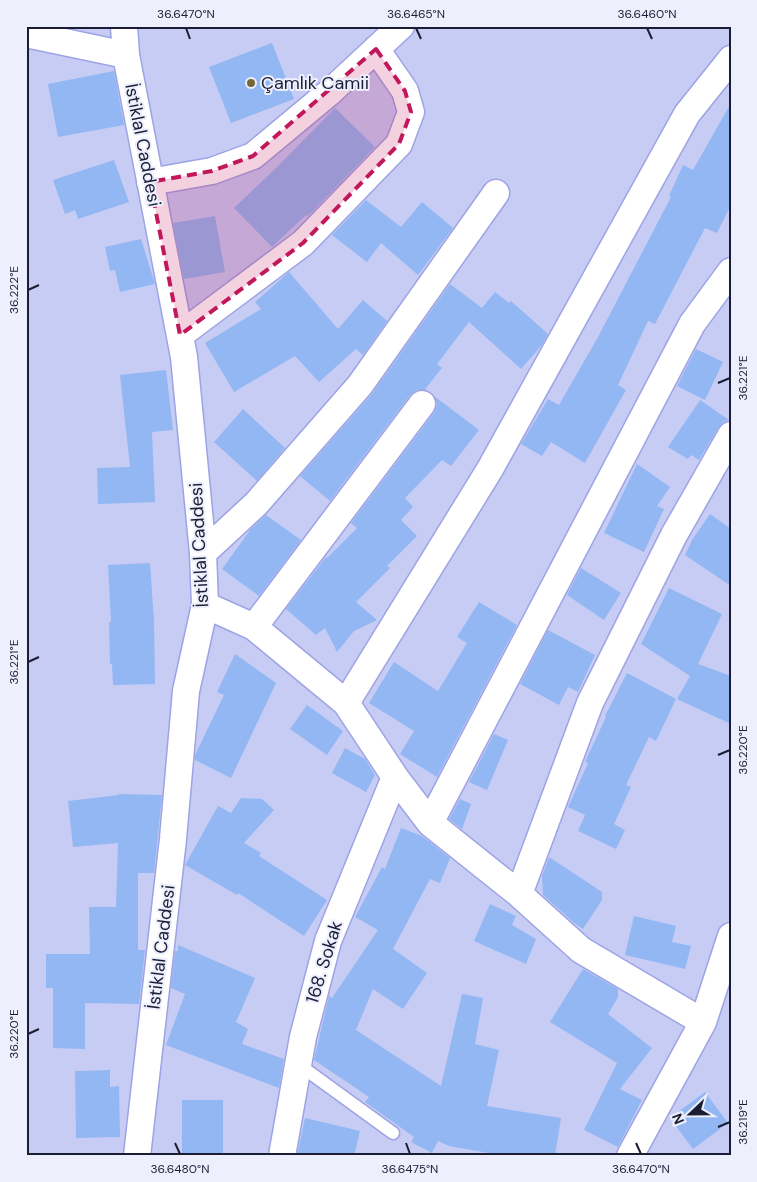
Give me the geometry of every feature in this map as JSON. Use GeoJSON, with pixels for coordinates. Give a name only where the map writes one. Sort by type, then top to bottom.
{"type":"FeatureCollection","features":[{"type":"Feature","properties":{"kind":"street","name":"İstiklal Caddesi"},"geometry":{"type":"LineString","coordinates":[[124,26],[126,55],[184,357],[203,554],[205,606],[186,691],[173,839],[136,1156]]}},
{"type":"Feature","properties":{"kind":"street"},"geometry":{"type":"LineString","coordinates":[[150,182],[212,171],[254,156],[330,92],[401,26]]}},
{"type":"Feature","properties":{"kind":"street"},"geometry":{"type":"LineString","coordinates":[[26,34],[126,55]]}},
{"type":"Feature","properties":{"kind":"street"},"geometry":{"type":"LineString","coordinates":[[180,335],[303,243],[399,144],[411,112],[405,91],[376,49]]}},
{"type":"Feature","properties":{"kind":"street"},"geometry":{"type":"LineString","coordinates":[[346,704],[490,469],[688,114],[731,59]]}},
{"type":"Feature","properties":{"kind":"street"},"geometry":{"type":"LineString","coordinates":[[203,554],[256,504],[360,385],[401,330],[496,193]]}},
{"type":"Feature","properties":{"kind":"street"},"geometry":{"type":"LineString","coordinates":[[430,823],[692,324],[731,271]]}},
{"type":"Feature","properties":{"kind":"street"},"geometry":{"type":"LineString","coordinates":[[254,627],[422,404]]}},
{"type":"Feature","properties":{"kind":"street"},"geometry":{"type":"LineString","coordinates":[[519,894],[590,703],[674,535],[731,435]]}},
{"type":"Feature","properties":{"kind":"street"},"geometry":{"type":"LineString","coordinates":[[205,606],[254,627],[346,704],[395,777],[430,823],[519,894],[581,950],[703,1022]]}},
{"type":"Feature","properties":{"kind":"street","name":"168. Sokak"},"geometry":{"type":"LineString","coordinates":[[282,1156],[303,1036],[328,941],[395,777]]}},
{"type":"Feature","properties":{"kind":"street"},"geometry":{"type":"LineString","coordinates":[[630,1156],[703,1022],[731,936]]}},
{"type":"Feature","properties":{"kind":"lane"},"geometry":{"type":"LineString","coordinates":[[298,1064],[393,1133]]}},
{"type":"Feature","properties":{"kind":"highlighted area"},"geometry":{"type":"Polygon","coordinates":[[[376,49],[405,91],[411,112],[399,144],[303,243],[180,335],[150,182],[212,171],[253,156],[376,49]]]}},
{"type":"Feature","properties":{"kind":"building","name":"Çamlık Camii"},"geometry":{"type":"Polygon","coordinates":[[[272,43],[294,99],[231,123],[209,67],[272,43]]]}},
{"type":"Feature","properties":{"kind":"building"},"geometry":{"type":"Polygon","coordinates":[[[114,71],[124,125],[58,137],[48,84],[114,71]]]}},
{"type":"Feature","properties":{"kind":"building"},"geometry":{"type":"Polygon","coordinates":[[[731,103],[731,205],[717,233],[705,228],[655,324],[648,321],[618,385],[626,390],[585,463],[551,442],[542,456],[521,444],[548,399],[559,405],[598,337],[671,197],[669,196],[683,165],[693,170],[731,103]]]}},
{"type":"Feature","properties":{"kind":"building"},"geometry":{"type":"Polygon","coordinates":[[[335,108],[375,147],[308,216],[306,215],[272,247],[234,208],[335,108]]]}},
{"type":"Feature","properties":{"kind":"building"},"geometry":{"type":"Polygon","coordinates":[[[114,160],[129,202],[78,219],[75,210],[65,214],[53,180],[114,160]]]}},
{"type":"Feature","properties":{"kind":"building"},"geometry":{"type":"Polygon","coordinates":[[[366,200],[401,227],[422,202],[453,228],[418,275],[381,243],[367,262],[332,235],[366,200]]]}},
{"type":"Feature","properties":{"kind":"building"},"geometry":{"type":"Polygon","coordinates":[[[215,216],[225,272],[184,279],[173,223],[215,216]]]}},
{"type":"Feature","properties":{"kind":"building"},"geometry":{"type":"Polygon","coordinates":[[[141,239],[155,284],[120,292],[115,270],[110,271],[105,247],[141,239]]]}},
{"type":"Feature","properties":{"kind":"building"},"geometry":{"type":"Polygon","coordinates":[[[289,272],[338,329],[363,300],[387,321],[363,355],[356,349],[319,382],[295,356],[234,392],[205,343],[261,309],[255,302],[289,272]]]}},
{"type":"Feature","properties":{"kind":"building"},"geometry":{"type":"Polygon","coordinates":[[[450,284],[482,308],[495,292],[509,303],[511,301],[548,334],[542,345],[521,369],[469,322],[437,364],[442,368],[425,389],[427,390],[417,390],[410,395],[330,501],[300,476],[372,394],[450,284]]]}},
{"type":"Feature","properties":{"kind":"building"},"geometry":{"type":"Polygon","coordinates":[[[696,349],[723,362],[705,400],[677,386],[696,349]]]}},
{"type":"Feature","properties":{"kind":"building"},"geometry":{"type":"Polygon","coordinates":[[[166,370],[173,430],[152,432],[155,502],[98,504],[97,468],[130,467],[120,375],[166,370]]]}},
{"type":"Feature","properties":{"kind":"building"},"geometry":{"type":"Polygon","coordinates":[[[434,396],[479,430],[451,466],[442,460],[405,498],[413,507],[401,520],[417,536],[387,566],[390,568],[356,602],[377,620],[354,631],[337,652],[325,628],[316,635],[286,609],[326,557],[357,528],[351,523],[434,413],[437,405],[434,396]]]}},
{"type":"Feature","properties":{"kind":"building"},"geometry":{"type":"Polygon","coordinates":[[[700,400],[729,420],[723,422],[718,428],[699,460],[691,455],[688,459],[668,447],[700,400]]]}},
{"type":"Feature","properties":{"kind":"building"},"geometry":{"type":"Polygon","coordinates":[[[243,409],[285,448],[257,481],[214,442],[243,409]]]}},
{"type":"Feature","properties":{"kind":"building"},"geometry":{"type":"Polygon","coordinates":[[[637,464],[670,487],[657,506],[664,509],[644,552],[604,533],[637,464]]]}},
{"type":"Feature","properties":{"kind":"building"},"geometry":{"type":"Polygon","coordinates":[[[710,514],[731,529],[731,586],[685,555],[692,540],[710,514]]]}},
{"type":"Feature","properties":{"kind":"building"},"geometry":{"type":"Polygon","coordinates":[[[266,515],[301,540],[259,596],[222,569],[251,529],[266,515]]]}},
{"type":"Feature","properties":{"kind":"building"},"geometry":{"type":"Polygon","coordinates":[[[150,563],[154,621],[155,684],[113,685],[112,664],[110,664],[109,622],[111,622],[108,565],[150,563]]]}},
{"type":"Feature","properties":{"kind":"building"},"geometry":{"type":"Polygon","coordinates":[[[581,568],[621,593],[604,620],[567,595],[581,568]]]}},
{"type":"Feature","properties":{"kind":"building"},"geometry":{"type":"Polygon","coordinates":[[[669,588],[722,614],[698,664],[731,676],[731,724],[677,699],[690,676],[641,644],[669,588]]]}},
{"type":"Feature","properties":{"kind":"building"},"geometry":{"type":"Polygon","coordinates":[[[479,602],[517,625],[437,777],[400,754],[414,731],[369,703],[394,662],[438,691],[467,643],[457,637],[479,602]]]}},
{"type":"Feature","properties":{"kind":"building"},"geometry":{"type":"Polygon","coordinates":[[[548,630],[595,655],[578,692],[568,687],[559,705],[520,684],[548,630]]]}},
{"type":"Feature","properties":{"kind":"building"},"geometry":{"type":"Polygon","coordinates":[[[235,654],[276,683],[231,778],[195,760],[195,755],[224,695],[217,692],[235,654]]]}},
{"type":"Feature","properties":{"kind":"building"},"geometry":{"type":"Polygon","coordinates":[[[627,673],[676,699],[656,741],[649,737],[626,785],[631,787],[614,824],[625,830],[616,849],[578,831],[585,815],[568,807],[588,763],[585,762],[605,716],[627,673]]]}},
{"type":"Feature","properties":{"kind":"building"},"geometry":{"type":"Polygon","coordinates":[[[307,705],[343,731],[327,755],[290,729],[307,705]]]}},
{"type":"Feature","properties":{"kind":"building"},"geometry":{"type":"Polygon","coordinates":[[[494,734],[508,740],[487,790],[469,782],[494,734]]]}},
{"type":"Feature","properties":{"kind":"building"},"geometry":{"type":"Polygon","coordinates":[[[345,748],[365,759],[375,775],[366,792],[332,773],[345,748]]]}},
{"type":"Feature","properties":{"kind":"building"},"geometry":{"type":"Polygon","coordinates":[[[119,794],[162,795],[154,873],[138,873],[138,950],[145,950],[139,1004],[85,1003],[85,1049],[53,1048],[53,988],[46,988],[46,954],[90,954],[89,907],[116,907],[118,843],[73,847],[68,801],[119,794]]]}},
{"type":"Feature","properties":{"kind":"building"},"geometry":{"type":"Polygon","coordinates":[[[241,798],[262,799],[274,810],[244,843],[261,853],[259,856],[327,900],[304,936],[238,893],[237,895],[185,865],[218,806],[231,813],[241,798]]]}},
{"type":"Feature","properties":{"kind":"building"},"geometry":{"type":"Polygon","coordinates":[[[460,799],[471,804],[462,829],[449,819],[460,799]]]}},
{"type":"Feature","properties":{"kind":"building"},"geometry":{"type":"Polygon","coordinates":[[[401,828],[422,836],[450,858],[440,883],[430,879],[393,949],[427,973],[403,1009],[373,989],[356,1030],[441,1086],[462,994],[483,998],[475,1044],[499,1050],[487,1106],[561,1118],[555,1156],[506,1156],[449,1146],[438,1141],[432,1153],[411,1142],[414,1137],[365,1102],[369,1097],[314,1060],[329,996],[332,998],[378,930],[355,917],[382,867],[385,869],[401,828]]]}},
{"type":"Feature","properties":{"kind":"building"},"geometry":{"type":"Polygon","coordinates":[[[549,857],[602,892],[602,900],[583,929],[543,895],[542,876],[549,857]]]}},
{"type":"Feature","properties":{"kind":"building"},"geometry":{"type":"Polygon","coordinates":[[[490,904],[516,916],[512,925],[536,939],[526,964],[474,941],[490,904]]]}},
{"type":"Feature","properties":{"kind":"building"},"geometry":{"type":"Polygon","coordinates":[[[634,916],[676,926],[672,942],[691,946],[685,969],[625,955],[634,916]]]}},
{"type":"Feature","properties":{"kind":"building"},"geometry":{"type":"Polygon","coordinates":[[[178,945],[255,978],[236,1022],[248,1029],[242,1044],[284,1059],[279,1088],[166,1045],[185,994],[171,988],[175,951],[178,951],[178,945]]]}},
{"type":"Feature","properties":{"kind":"building"},"geometry":{"type":"Polygon","coordinates":[[[583,969],[618,989],[618,997],[608,1014],[652,1048],[620,1089],[642,1100],[618,1147],[584,1130],[617,1063],[550,1022],[583,969]]]}},
{"type":"Feature","properties":{"kind":"building"},"geometry":{"type":"Polygon","coordinates":[[[110,1070],[110,1087],[119,1086],[120,1137],[76,1138],[75,1071],[110,1070]]]}},
{"type":"Feature","properties":{"kind":"building"},"geometry":{"type":"Polygon","coordinates":[[[705,1092],[728,1123],[693,1149],[670,1118],[705,1092]]]}},
{"type":"Feature","properties":{"kind":"building"},"geometry":{"type":"Polygon","coordinates":[[[182,1100],[223,1100],[223,1156],[182,1156],[182,1100]]]}},
{"type":"Feature","properties":{"kind":"building"},"geometry":{"type":"Polygon","coordinates":[[[305,1118],[360,1131],[354,1156],[297,1156],[305,1118]]]}},
{"type":"Feature","properties":{"kind":"place","name":"Çamlık Camii"},"geometry":{"type":"Point","coordinates":[251,83]}}]}
